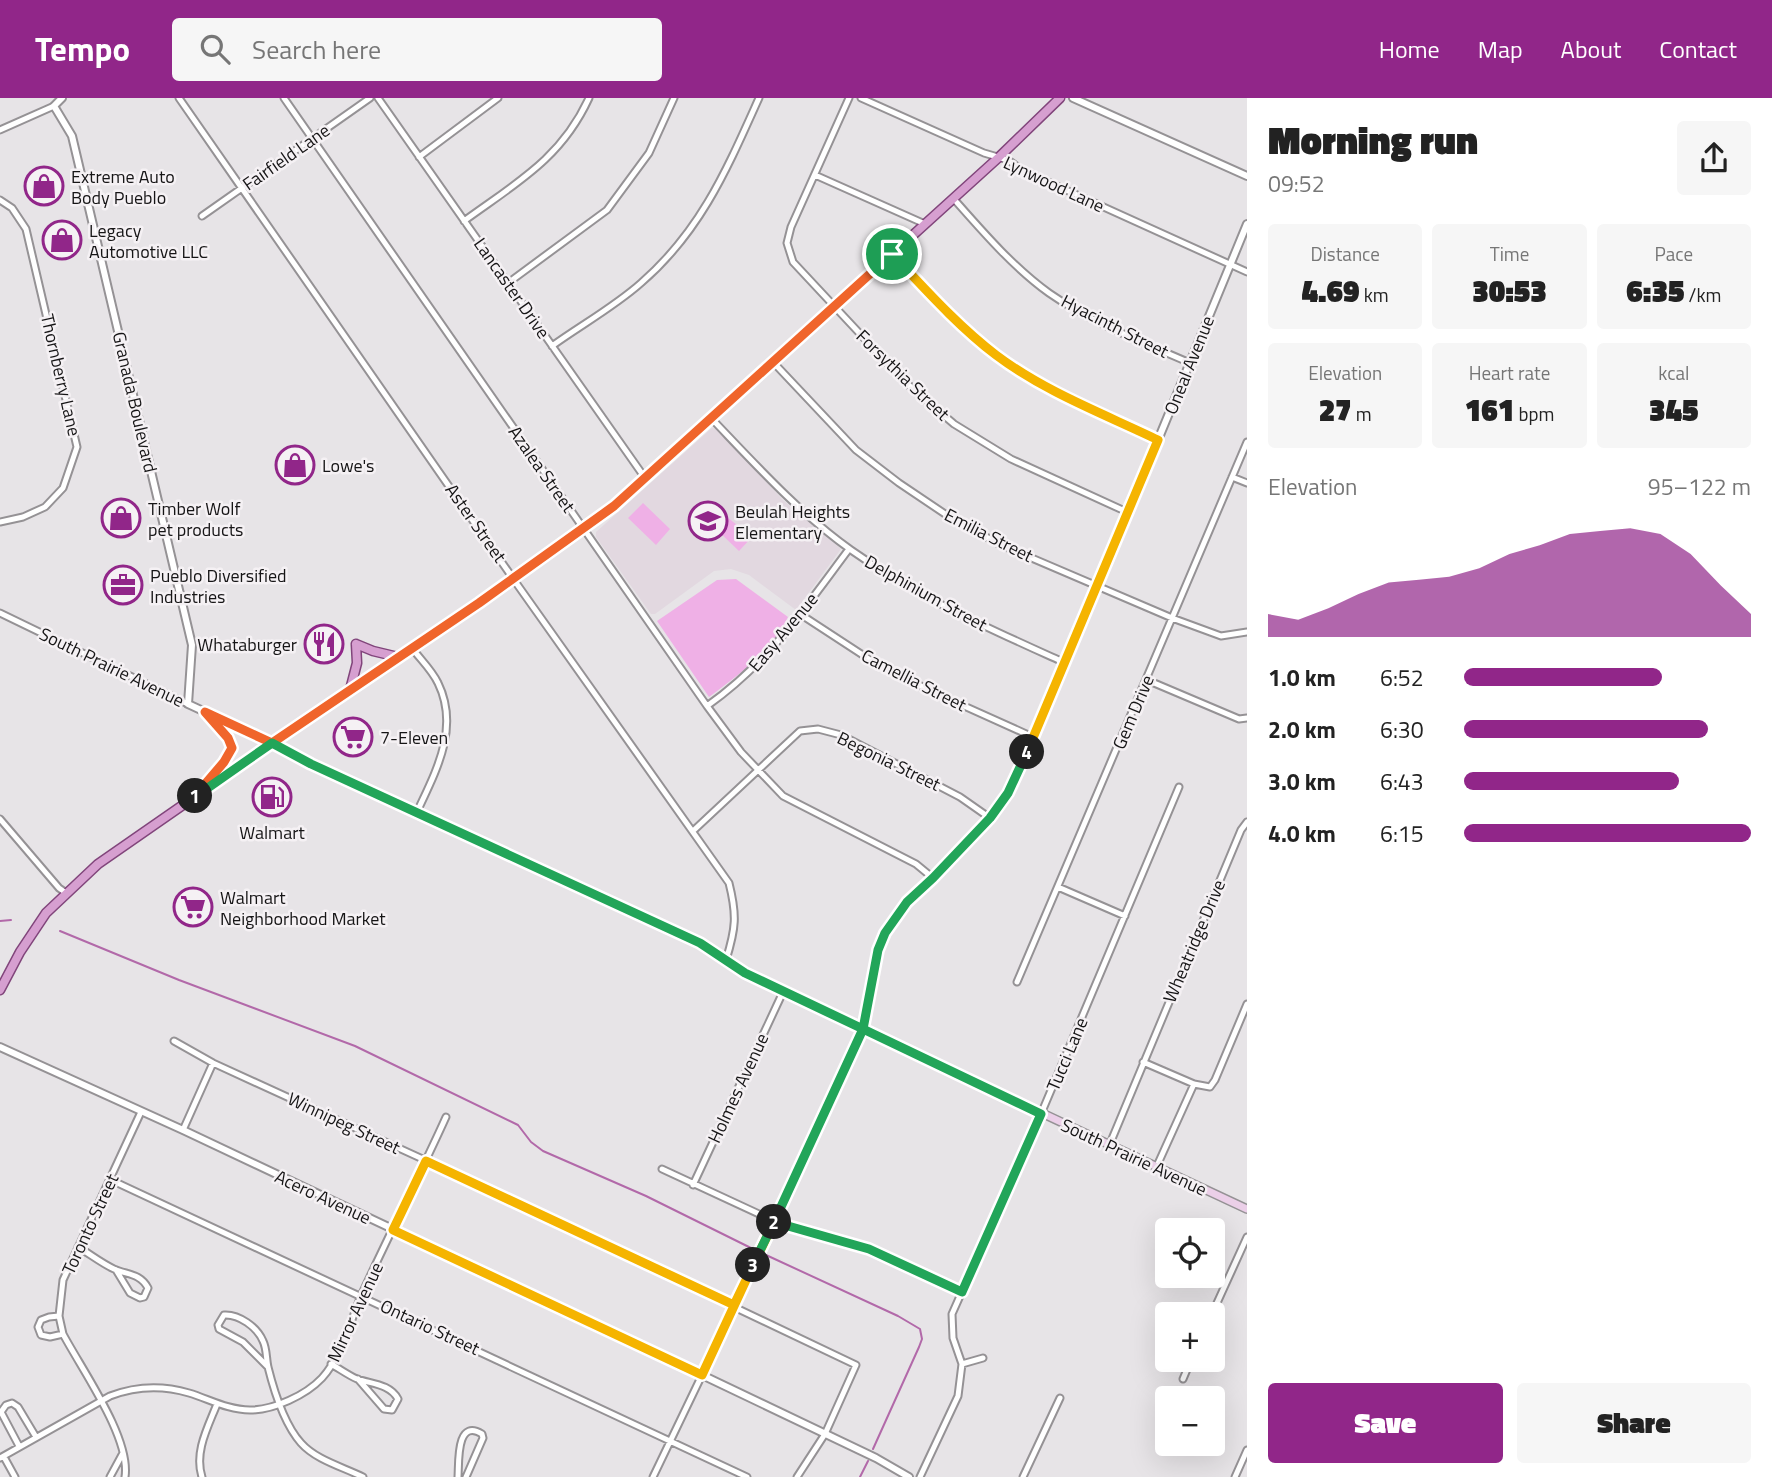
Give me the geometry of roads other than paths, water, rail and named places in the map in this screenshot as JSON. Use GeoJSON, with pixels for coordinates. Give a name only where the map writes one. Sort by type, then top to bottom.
{"type":"FeatureCollection","features":[{"type":"Feature","properties":{"kind":"main road"},"geometry":{"type":"LineString","coordinates":[[0,990],[32,933],[46,914],[98,864],[584,529],[645,478],[998,158],[1060,98]]}},
{"type":"Feature","properties":{"kind":"main road"},"geometry":{"type":"LineString","coordinates":[[350,690],[357,663],[356,644],[398,657]]}},
{"type":"Feature","properties":{"kind":"main road"},"geometry":{"type":"LineString","coordinates":[[192,799],[224,762],[232,748],[228,738],[205,712]]}},
{"type":"Feature","properties":{"kind":"main road","name":"South Prairie Avenue"},"geometry":{"type":"LineString","coordinates":[[272,743],[311,764],[700,943],[745,973],[783,992],[1247,1209]]}},
{"type":"Feature","properties":{"kind":"street"},"geometry":{"type":"LineString","coordinates":[[0,130],[54,106],[62,98]]}},
{"type":"Feature","properties":{"kind":"street","name":"Aster Street"},"geometry":{"type":"LineString","coordinates":[[179,98],[729,883],[735,906],[734,933],[726,960]]}},
{"type":"Feature","properties":{"kind":"street","name":"Azalea Street"},"geometry":{"type":"LineString","coordinates":[[284,98],[707,706],[756,770],[783,796],[916,864],[933,878]]}},
{"type":"Feature","properties":{"kind":"street","name":"Fairfield Lane"},"geometry":{"type":"LineString","coordinates":[[202,216],[370,98]]}},
{"type":"Feature","properties":{"kind":"street","name":"Lancaster Drive"},"geometry":{"type":"LineString","coordinates":[[378,98],[645,478]]}},
{"type":"Feature","properties":{"kind":"street"},"geometry":{"type":"LineString","coordinates":[[419,157],[498,98]]}},
{"type":"Feature","properties":{"kind":"street"},"geometry":{"type":"LineString","coordinates":[[464,220],[542,164],[569,135],[589,98]]}},
{"type":"Feature","properties":{"kind":"street"},"geometry":{"type":"LineString","coordinates":[[508,283],[607,210],[649,153],[674,98]]}},
{"type":"Feature","properties":{"kind":"street"},"geometry":{"type":"LineString","coordinates":[[552,346],[640,284],[678,244],[696,222],[722,180],[759,98]]}},
{"type":"Feature","properties":{"kind":"street","name":"Forsythia Street"},"geometry":{"type":"LineString","coordinates":[[849,98],[792,227],[787,243],[793,262],[905,382],[954,424],[1011,459],[1127,512]]}},
{"type":"Feature","properties":{"kind":"street","name":"Lynwood Lane"},"geometry":{"type":"LineString","coordinates":[[861,98],[998,158],[1009,160],[1022,170],[1247,272]]}},
{"type":"Feature","properties":{"kind":"street"},"geometry":{"type":"LineString","coordinates":[[1073,98],[1247,176]]}},
{"type":"Feature","properties":{"kind":"street","name":"Granada Boulevard"},"geometry":{"type":"LineString","coordinates":[[54,106],[72,136],[192,645],[188,704]]}},
{"type":"Feature","properties":{"kind":"street"},"geometry":{"type":"LineString","coordinates":[[815,175],[925,224]]}},
{"type":"Feature","properties":{"kind":"street","name":"Hyacinth Street"},"geometry":{"type":"LineString","coordinates":[[953,198],[1007,257],[1049,293],[1096,321],[1190,363]]}},
{"type":"Feature","properties":{"kind":"street","name":"Thornberry Lane"},"geometry":{"type":"LineString","coordinates":[[0,200],[12,208],[26,229],[77,447],[63,488],[45,507],[23,517],[0,522]]}},
{"type":"Feature","properties":{"kind":"street","name":"Oneal Avenue"},"geometry":{"type":"LineString","coordinates":[[653,1477],[863,1029],[878,950],[885,933],[907,902],[990,818],[1008,793],[1247,224]]}},
{"type":"Feature","properties":{"kind":"street"},"geometry":{"type":"LineString","coordinates":[[892,254],[961,325],[997,356],[1039,383],[1158,440]]}},
{"type":"Feature","properties":{"kind":"street","name":"Emilia Street"},"geometry":{"type":"LineString","coordinates":[[773,362],[856,450],[951,518],[999,544],[1172,618],[1221,636],[1247,632]]}},
{"type":"Feature","properties":{"kind":"street","name":"Delphinium Street"},"geometry":{"type":"LineString","coordinates":[[711,418],[808,515],[849,549],[886,574],[965,619],[1063,662]]}},
{"type":"Feature","properties":{"kind":"street","name":"Gem Drive"},"geometry":{"type":"LineString","coordinates":[[1017,982],[1247,442]]}},
{"type":"Feature","properties":{"kind":"street"},"geometry":{"type":"LineString","coordinates":[[1232,477],[1247,483]]}},
{"type":"Feature","properties":{"kind":"street","name":"Easy Avenue"},"geometry":{"type":"LineString","coordinates":[[707,706],[737,685],[766,656],[849,549]]}},
{"type":"Feature","properties":{"kind":"street","name":"South Prairie Avenue"},"geometry":{"type":"LineString","coordinates":[[0,613],[272,743]]}},
{"type":"Feature","properties":{"kind":"street","name":"Camellia Street"},"geometry":{"type":"LineString","coordinates":[[800,614],[875,663],[1033,737]]}},
{"type":"Feature","properties":{"kind":"street"},"geometry":{"type":"LineString","coordinates":[[412,648],[438,683],[446,713],[447,732],[443,755],[417,812]]}},
{"type":"Feature","properties":{"kind":"street"},"geometry":{"type":"LineString","coordinates":[[1147,680],[1239,719],[1247,718]]}},
{"type":"Feature","properties":{"kind":"street","name":"Begonia Street"},"geometry":{"type":"LineString","coordinates":[[693,831],[800,731],[818,729],[841,735],[960,797],[990,818]]}},
{"type":"Feature","properties":{"kind":"street","name":"Tucci Lane"},"geometry":{"type":"LineString","coordinates":[[920,1477],[958,1396],[962,1364],[953,1338],[952,1314],[1041,1114],[1179,787]]}},
{"type":"Feature","properties":{"kind":"street"},"geometry":{"type":"LineString","coordinates":[[0,819],[66,893]]}},
{"type":"Feature","properties":{"kind":"street","name":"Wheatridge Drive"},"geometry":{"type":"LineString","coordinates":[[1109,1146],[1241,830],[1247,822]]}},
{"type":"Feature","properties":{"kind":"street"},"geometry":{"type":"LineString","coordinates":[[1058,887],[1125,916]]}},
{"type":"Feature","properties":{"kind":"street","name":"Holmes Avenue"},"geometry":{"type":"LineString","coordinates":[[692,1185],[783,992]]}},
{"type":"Feature","properties":{"kind":"street"},"geometry":{"type":"LineString","coordinates":[[1143,1062],[1194,1084],[1210,1087],[1247,1004]]}},
{"type":"Feature","properties":{"kind":"street","name":"Winnipeg Street"},"geometry":{"type":"LineString","coordinates":[[174,1041],[213,1063],[734,1305],[856,1365],[825,1434]]}},
{"type":"Feature","properties":{"kind":"street","name":"Acero Avenue"},"geometry":{"type":"LineString","coordinates":[[0,1047],[183,1130],[702,1375],[876,1458],[909,1477]]}},
{"type":"Feature","properties":{"kind":"street"},"geometry":{"type":"LineString","coordinates":[[183,1130],[213,1063]]}},
{"type":"Feature","properties":{"kind":"street"},"geometry":{"type":"LineString","coordinates":[[1156,1168],[1194,1084]]}},
{"type":"Feature","properties":{"kind":"street","name":"Toronto Street"},"geometry":{"type":"LineString","coordinates":[[125,1477],[124,1450],[120,1437],[63,1334],[59,1316],[63,1280],[141,1112]]}},
{"type":"Feature","properties":{"kind":"street","name":"Mirror Avenue"},"geometry":{"type":"LineString","coordinates":[[2,1457],[126,1390],[146,1387],[187,1392],[233,1409],[253,1410],[281,1403],[322,1378],[331,1364],[446,1117]]}},
{"type":"Feature","properties":{"kind":"street"},"geometry":{"type":"LineString","coordinates":[[662,1169],[774,1222],[869,1249],[962,1292]]}},
{"type":"Feature","properties":{"kind":"street","name":"Ontario Street"},"geometry":{"type":"LineString","coordinates":[[111,1180],[747,1477]]}},
{"type":"Feature","properties":{"kind":"street"},"geometry":{"type":"LineString","coordinates":[[1217,1302],[1247,1237]]}},
{"type":"Feature","properties":{"kind":"street"},"geometry":{"type":"LineString","coordinates":[[78,1247],[116,1270],[127,1271],[144,1280],[148,1288],[144,1297],[139,1298],[130,1293],[116,1270]]}},
{"type":"Feature","properties":{"kind":"street"},"geometry":{"type":"LineString","coordinates":[[268,1367],[243,1342],[219,1329],[218,1325],[224,1315],[250,1324],[265,1343],[268,1367],[290,1428],[301,1443],[315,1454],[363,1477]]}},
{"type":"Feature","properties":{"kind":"street"},"geometry":{"type":"LineString","coordinates":[[59,1316],[41,1320],[38,1327],[41,1335],[50,1337],[63,1334]]}},
{"type":"Feature","properties":{"kind":"street"},"geometry":{"type":"LineString","coordinates":[[962,1364],[983,1358]]}},
{"type":"Feature","properties":{"kind":"street"},"geometry":{"type":"LineString","coordinates":[[331,1364],[358,1379],[391,1391],[398,1399],[395,1407],[392,1410],[384,1409],[358,1379]]}},
{"type":"Feature","properties":{"kind":"street"},"geometry":{"type":"LineString","coordinates":[[1183,1379],[1186,1372]]}},
{"type":"Feature","properties":{"kind":"street"},"geometry":{"type":"LineString","coordinates":[[1023,1477],[1060,1398]]}},
{"type":"Feature","properties":{"kind":"street"},"geometry":{"type":"LineString","coordinates":[[19,1446],[1,1412],[6,1405],[12,1403],[18,1407],[36,1437]]}},
{"type":"Feature","properties":{"kind":"street"},"geometry":{"type":"LineString","coordinates":[[202,1477],[199,1467],[201,1445],[217,1404]]}},
{"type":"Feature","properties":{"kind":"street"},"geometry":{"type":"LineString","coordinates":[[458,1477],[462,1437],[472,1430],[482,1434],[483,1438],[466,1477]]}},
{"type":"Feature","properties":{"kind":"street"},"geometry":{"type":"LineString","coordinates":[[797,1477],[825,1434]]}},
{"type":"Feature","properties":{"kind":"street"},"geometry":{"type":"LineString","coordinates":[[110,1477],[124,1450]]}},
{"type":"Feature","properties":{"kind":"street"},"geometry":{"type":"LineString","coordinates":[[1235,1477],[1247,1450]]}},
{"type":"Feature","properties":{"kind":"street"},"geometry":{"type":"LineString","coordinates":[[2,1457],[15,1477]]}},
{"type":"Feature","properties":{"kind":"waterway"},"geometry":{"type":"LineString","coordinates":[[0,921],[11,920]]}},
{"type":"Feature","properties":{"kind":"waterway"},"geometry":{"type":"LineString","coordinates":[[60,931],[179,980],[355,1046],[518,1125],[531,1142],[543,1151],[646,1196],[753,1249]]}},
{"type":"Feature","properties":{"kind":"waterway"},"geometry":{"type":"LineString","coordinates":[[766,1255],[898,1316],[920,1329],[922,1339],[919,1347],[873,1449]]}},
{"type":"Feature","properties":{"kind":"waterway"},"geometry":{"type":"LineString","coordinates":[[860,1477],[868,1461]]}},
{"type":"Feature","properties":{"kind":"place","name":"Extreme Auto Body Pueblo"},"geometry":{"type":"Point","coordinates":[44,186]}},
{"type":"Feature","properties":{"kind":"place","name":"Legacy Automotive LLC"},"geometry":{"type":"Point","coordinates":[62,240]}},
{"type":"Feature","properties":{"kind":"place","name":"Lowe's"},"geometry":{"type":"Point","coordinates":[295,465]}},
{"type":"Feature","properties":{"kind":"place","name":"Timber Wolf pet products"},"geometry":{"type":"Point","coordinates":[121,518]}},
{"type":"Feature","properties":{"kind":"place","name":"Beulah Heights Elementary"},"geometry":{"type":"Point","coordinates":[708,521]}},
{"type":"Feature","properties":{"kind":"place","name":"Pueblo Diversified Industries"},"geometry":{"type":"Point","coordinates":[123,585]}},
{"type":"Feature","properties":{"kind":"place","name":"Whataburger"},"geometry":{"type":"Point","coordinates":[324,644]}},
{"type":"Feature","properties":{"kind":"place","name":"7-Eleven"},"geometry":{"type":"Point","coordinates":[353,737]}},
{"type":"Feature","properties":{"kind":"place","name":"Walmart"},"geometry":{"type":"Point","coordinates":[272,797]}},
{"type":"Feature","properties":{"kind":"place","name":"Walmart Neighborhood Market"},"geometry":{"type":"Point","coordinates":[193,907]}}]}
